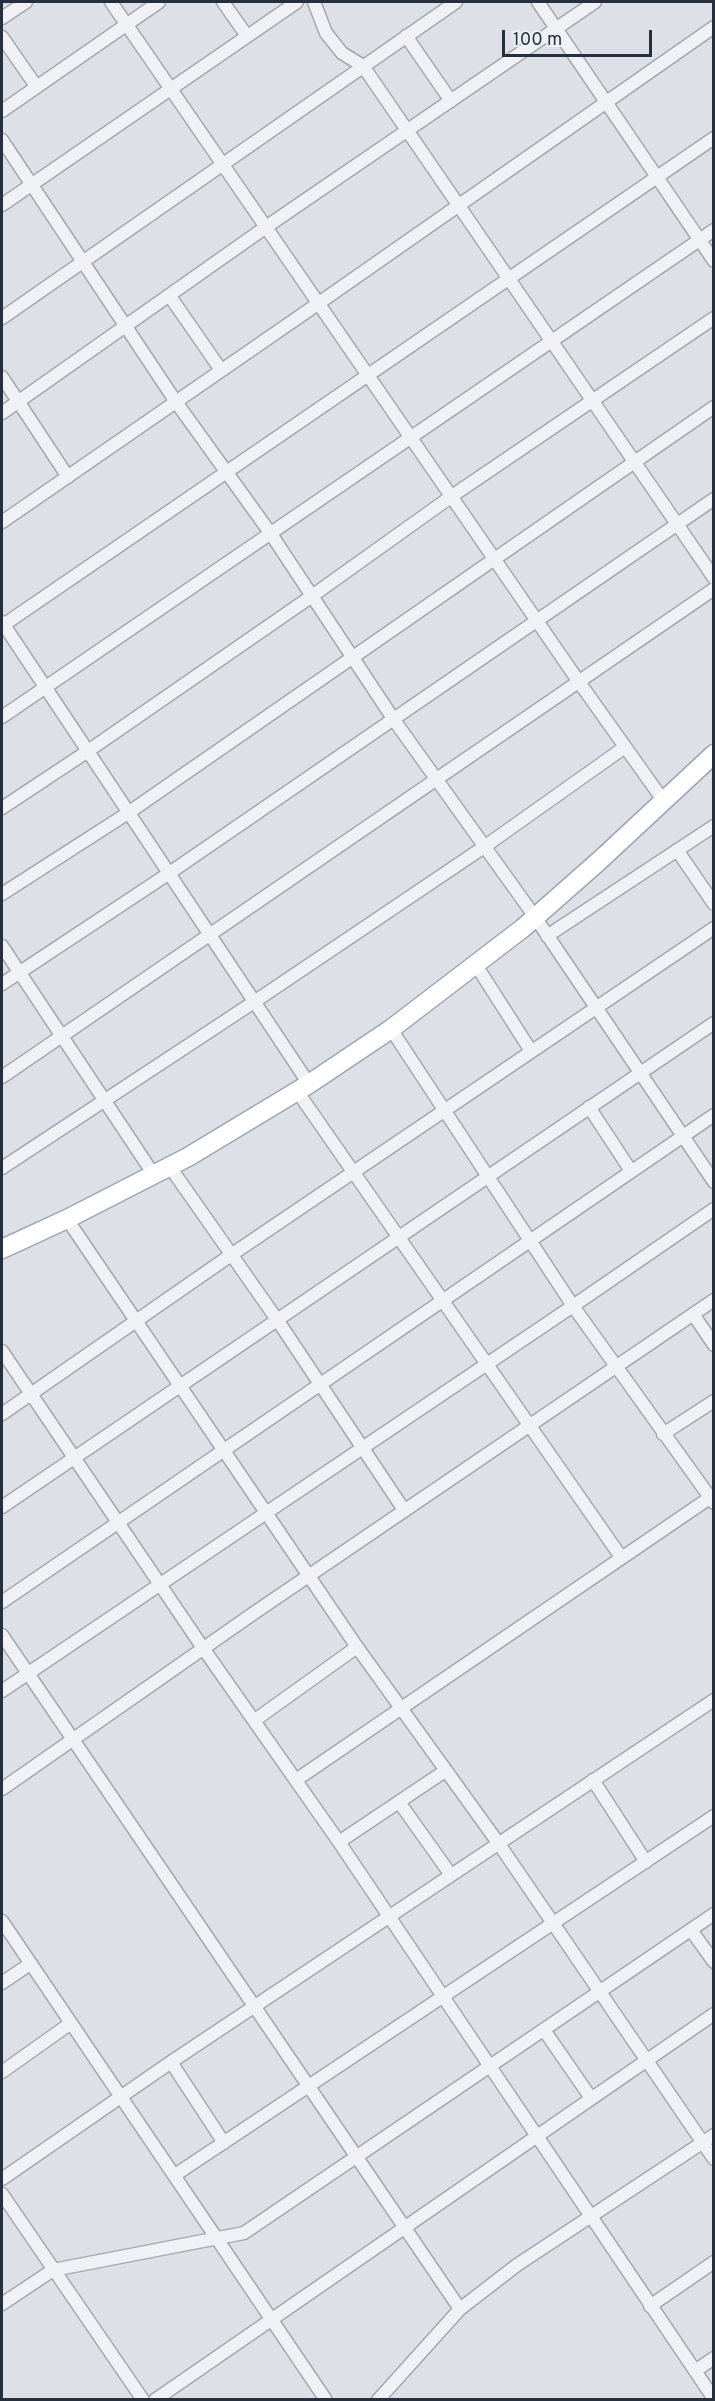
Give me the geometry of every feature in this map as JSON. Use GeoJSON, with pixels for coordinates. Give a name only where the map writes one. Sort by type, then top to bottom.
{"type":"FeatureCollection","features":[{"type":"Feature","properties":{"kind":"main road"},"geometry":{"type":"LineString","coordinates":[[2,1249],[162,1171],[303,1088],[391,1029],[535,917],[714,754]]}},
{"type":"Feature","properties":{"kind":"street"},"geometry":{"type":"LineString","coordinates":[[2,18],[26,2]]}},
{"type":"Feature","properties":{"kind":"street"},"geometry":{"type":"LineString","coordinates":[[111,2],[579,682],[663,800]]}},
{"type":"Feature","properties":{"kind":"street"},"geometry":{"type":"LineString","coordinates":[[2,111],[159,2]]}},
{"type":"Feature","properties":{"kind":"street"},"geometry":{"type":"LineString","coordinates":[[223,2],[247,36]]}},
{"type":"Feature","properties":{"kind":"street"},"geometry":{"type":"LineString","coordinates":[[2,205],[297,2]]}},
{"type":"Feature","properties":{"kind":"street"},"geometry":{"type":"LineString","coordinates":[[314,2],[326,33],[342,53],[363,66],[714,578]]}},
{"type":"Feature","properties":{"kind":"street"},"geometry":{"type":"LineString","coordinates":[[2,318],[222,162],[456,2]]}},
{"type":"Feature","properties":{"kind":"street"},"geometry":{"type":"LineString","coordinates":[[538,2],[714,261]]}},
{"type":"Feature","properties":{"kind":"street"},"geometry":{"type":"LineString","coordinates":[[2,413],[266,226],[595,2]]}},
{"type":"Feature","properties":{"kind":"street"},"geometry":{"type":"LineString","coordinates":[[2,522],[714,27]]}},
{"type":"Feature","properties":{"kind":"street"},"geometry":{"type":"LineString","coordinates":[[406,36],[451,101]]}},
{"type":"Feature","properties":{"kind":"street"},"geometry":{"type":"LineString","coordinates":[[2,37],[36,86]]}},
{"type":"Feature","properties":{"kind":"street"},"geometry":{"type":"LineString","coordinates":[[621,1557],[352,1172],[254,1002],[2,624],[714,138]]}},
{"type":"Feature","properties":{"kind":"street"},"geometry":{"type":"LineString","coordinates":[[2,140],[176,402],[271,534],[435,780],[535,917],[714,1182]]}},
{"type":"Feature","properties":{"kind":"street"},"geometry":{"type":"LineString","coordinates":[[2,717],[714,230]]}},
{"type":"Feature","properties":{"kind":"street"},"geometry":{"type":"LineString","coordinates":[[170,296],[221,370]]}},
{"type":"Feature","properties":{"kind":"street"},"geometry":{"type":"LineString","coordinates":[[2,808],[312,596],[452,496],[714,318]]}},
{"type":"Feature","properties":{"kind":"street"},"geometry":{"type":"LineString","coordinates":[[2,377],[68,477]]}},
{"type":"Feature","properties":{"kind":"street"},"geometry":{"type":"LineString","coordinates":[[2,894],[128,813],[494,557],[714,407]]}},
{"type":"Feature","properties":{"kind":"street"},"geometry":{"type":"LineString","coordinates":[[2,984],[168,874],[714,500]]}},
{"type":"Feature","properties":{"kind":"street"},"geometry":{"type":"LineString","coordinates":[[2,1077],[714,590]]}},
{"type":"Feature","properties":{"kind":"street"},"geometry":{"type":"LineString","coordinates":[[2,1168],[484,847],[625,747]]}},
{"type":"Feature","properties":{"kind":"street"},"geometry":{"type":"LineString","coordinates":[[547,936],[714,826]]}},
{"type":"Feature","properties":{"kind":"street"},"geometry":{"type":"LineString","coordinates":[[677,850],[714,904]]}},
{"type":"Feature","properties":{"kind":"street"},"geometry":{"type":"LineString","coordinates":[[2,1414],[352,1172],[714,928]]}},
{"type":"Feature","properties":{"kind":"street"},"geometry":{"type":"LineString","coordinates":[[2,946],[105,1099],[231,1255],[404,1509]]}},
{"type":"Feature","properties":{"kind":"street"},"geometry":{"type":"LineString","coordinates":[[476,965],[531,1051]]}},
{"type":"Feature","properties":{"kind":"street"},"geometry":{"type":"LineString","coordinates":[[2,1507],[714,1023]]}},
{"type":"Feature","properties":{"kind":"street"},"geometry":{"type":"LineString","coordinates":[[296,1780],[621,1557],[712,1499],[573,1306],[391,1029]]}},
{"type":"Feature","properties":{"kind":"street"},"geometry":{"type":"LineString","coordinates":[[589,1107],[631,1171]]}},
{"type":"Feature","properties":{"kind":"street"},"geometry":{"type":"LineString","coordinates":[[2,1602],[714,1115]]}},
{"type":"Feature","properties":{"kind":"street"},"geometry":{"type":"LineString","coordinates":[[2,1691],[714,1209]]}},
{"type":"Feature","properties":{"kind":"street"},"geometry":{"type":"LineString","coordinates":[[67,1219],[399,1709],[499,1844],[714,2159]]}},
{"type":"Feature","properties":{"kind":"street"},"geometry":{"type":"LineString","coordinates":[[2,1788],[404,1509],[714,1300]]}},
{"type":"Feature","properties":{"kind":"street"},"geometry":{"type":"LineString","coordinates":[[693,1314],[714,1345]]}},
{"type":"Feature","properties":{"kind":"street"},"geometry":{"type":"LineString","coordinates":[[2,1351],[203,1648],[339,1842],[714,2399]]}},
{"type":"Feature","properties":{"kind":"street"},"geometry":{"type":"LineString","coordinates":[[663,1434],[714,1401]]}},
{"type":"Feature","properties":{"kind":"street"},"geometry":{"type":"LineString","coordinates":[[2,1635],[460,2309]]}},
{"type":"Feature","properties":{"kind":"street"},"geometry":{"type":"LineString","coordinates":[[255,1720],[357,1647]]}},
{"type":"Feature","properties":{"kind":"street"},"geometry":{"type":"LineString","coordinates":[[2,2179],[171,2062],[714,1701]]}},
{"type":"Feature","properties":{"kind":"street"},"geometry":{"type":"LineString","coordinates":[[339,1842],[445,1771]]}},
{"type":"Feature","properties":{"kind":"street"},"geometry":{"type":"LineString","coordinates":[[593,1780],[646,1862]]}},
{"type":"Feature","properties":{"kind":"street"},"geometry":{"type":"LineString","coordinates":[[399,1802],[452,1875]]}},
{"type":"Feature","properties":{"kind":"street"},"geometry":{"type":"LineString","coordinates":[[175,2175],[714,1816]]}},
{"type":"Feature","properties":{"kind":"street"},"geometry":{"type":"LineString","coordinates":[[2,2304],[53,2270],[244,2233],[714,1914]]}},
{"type":"Feature","properties":{"kind":"street"},"geometry":{"type":"LineString","coordinates":[[2,1921],[326,2400]]}},
{"type":"Feature","properties":{"kind":"street"},"geometry":{"type":"LineString","coordinates":[[691,1930],[714,1962]]}},
{"type":"Feature","properties":{"kind":"street"},"geometry":{"type":"LineString","coordinates":[[2,1983],[30,1964]]}},
{"type":"Feature","properties":{"kind":"street"},"geometry":{"type":"LineString","coordinates":[[154,2400],[714,2014]]}},
{"type":"Feature","properties":{"kind":"street"},"geometry":{"type":"LineString","coordinates":[[2,2072],[71,2023]]}},
{"type":"Feature","properties":{"kind":"street"},"geometry":{"type":"LineString","coordinates":[[544,2030],[591,2098]]}},
{"type":"Feature","properties":{"kind":"street"},"geometry":{"type":"LineString","coordinates":[[171,2062],[224,2143]]}},
{"type":"Feature","properties":{"kind":"street"},"geometry":{"type":"LineString","coordinates":[[378,2400],[460,2309],[517,2265],[714,2135]]}},
{"type":"Feature","properties":{"kind":"street"},"geometry":{"type":"LineString","coordinates":[[2,2194],[143,2400]]}},
{"type":"Feature","properties":{"kind":"street"},"geometry":{"type":"LineString","coordinates":[[650,2306],[714,2262]]}},
{"type":"Feature","properties":{"kind":"street"},"geometry":{"type":"LineString","coordinates":[[695,2371],[714,2358]]}}]}
